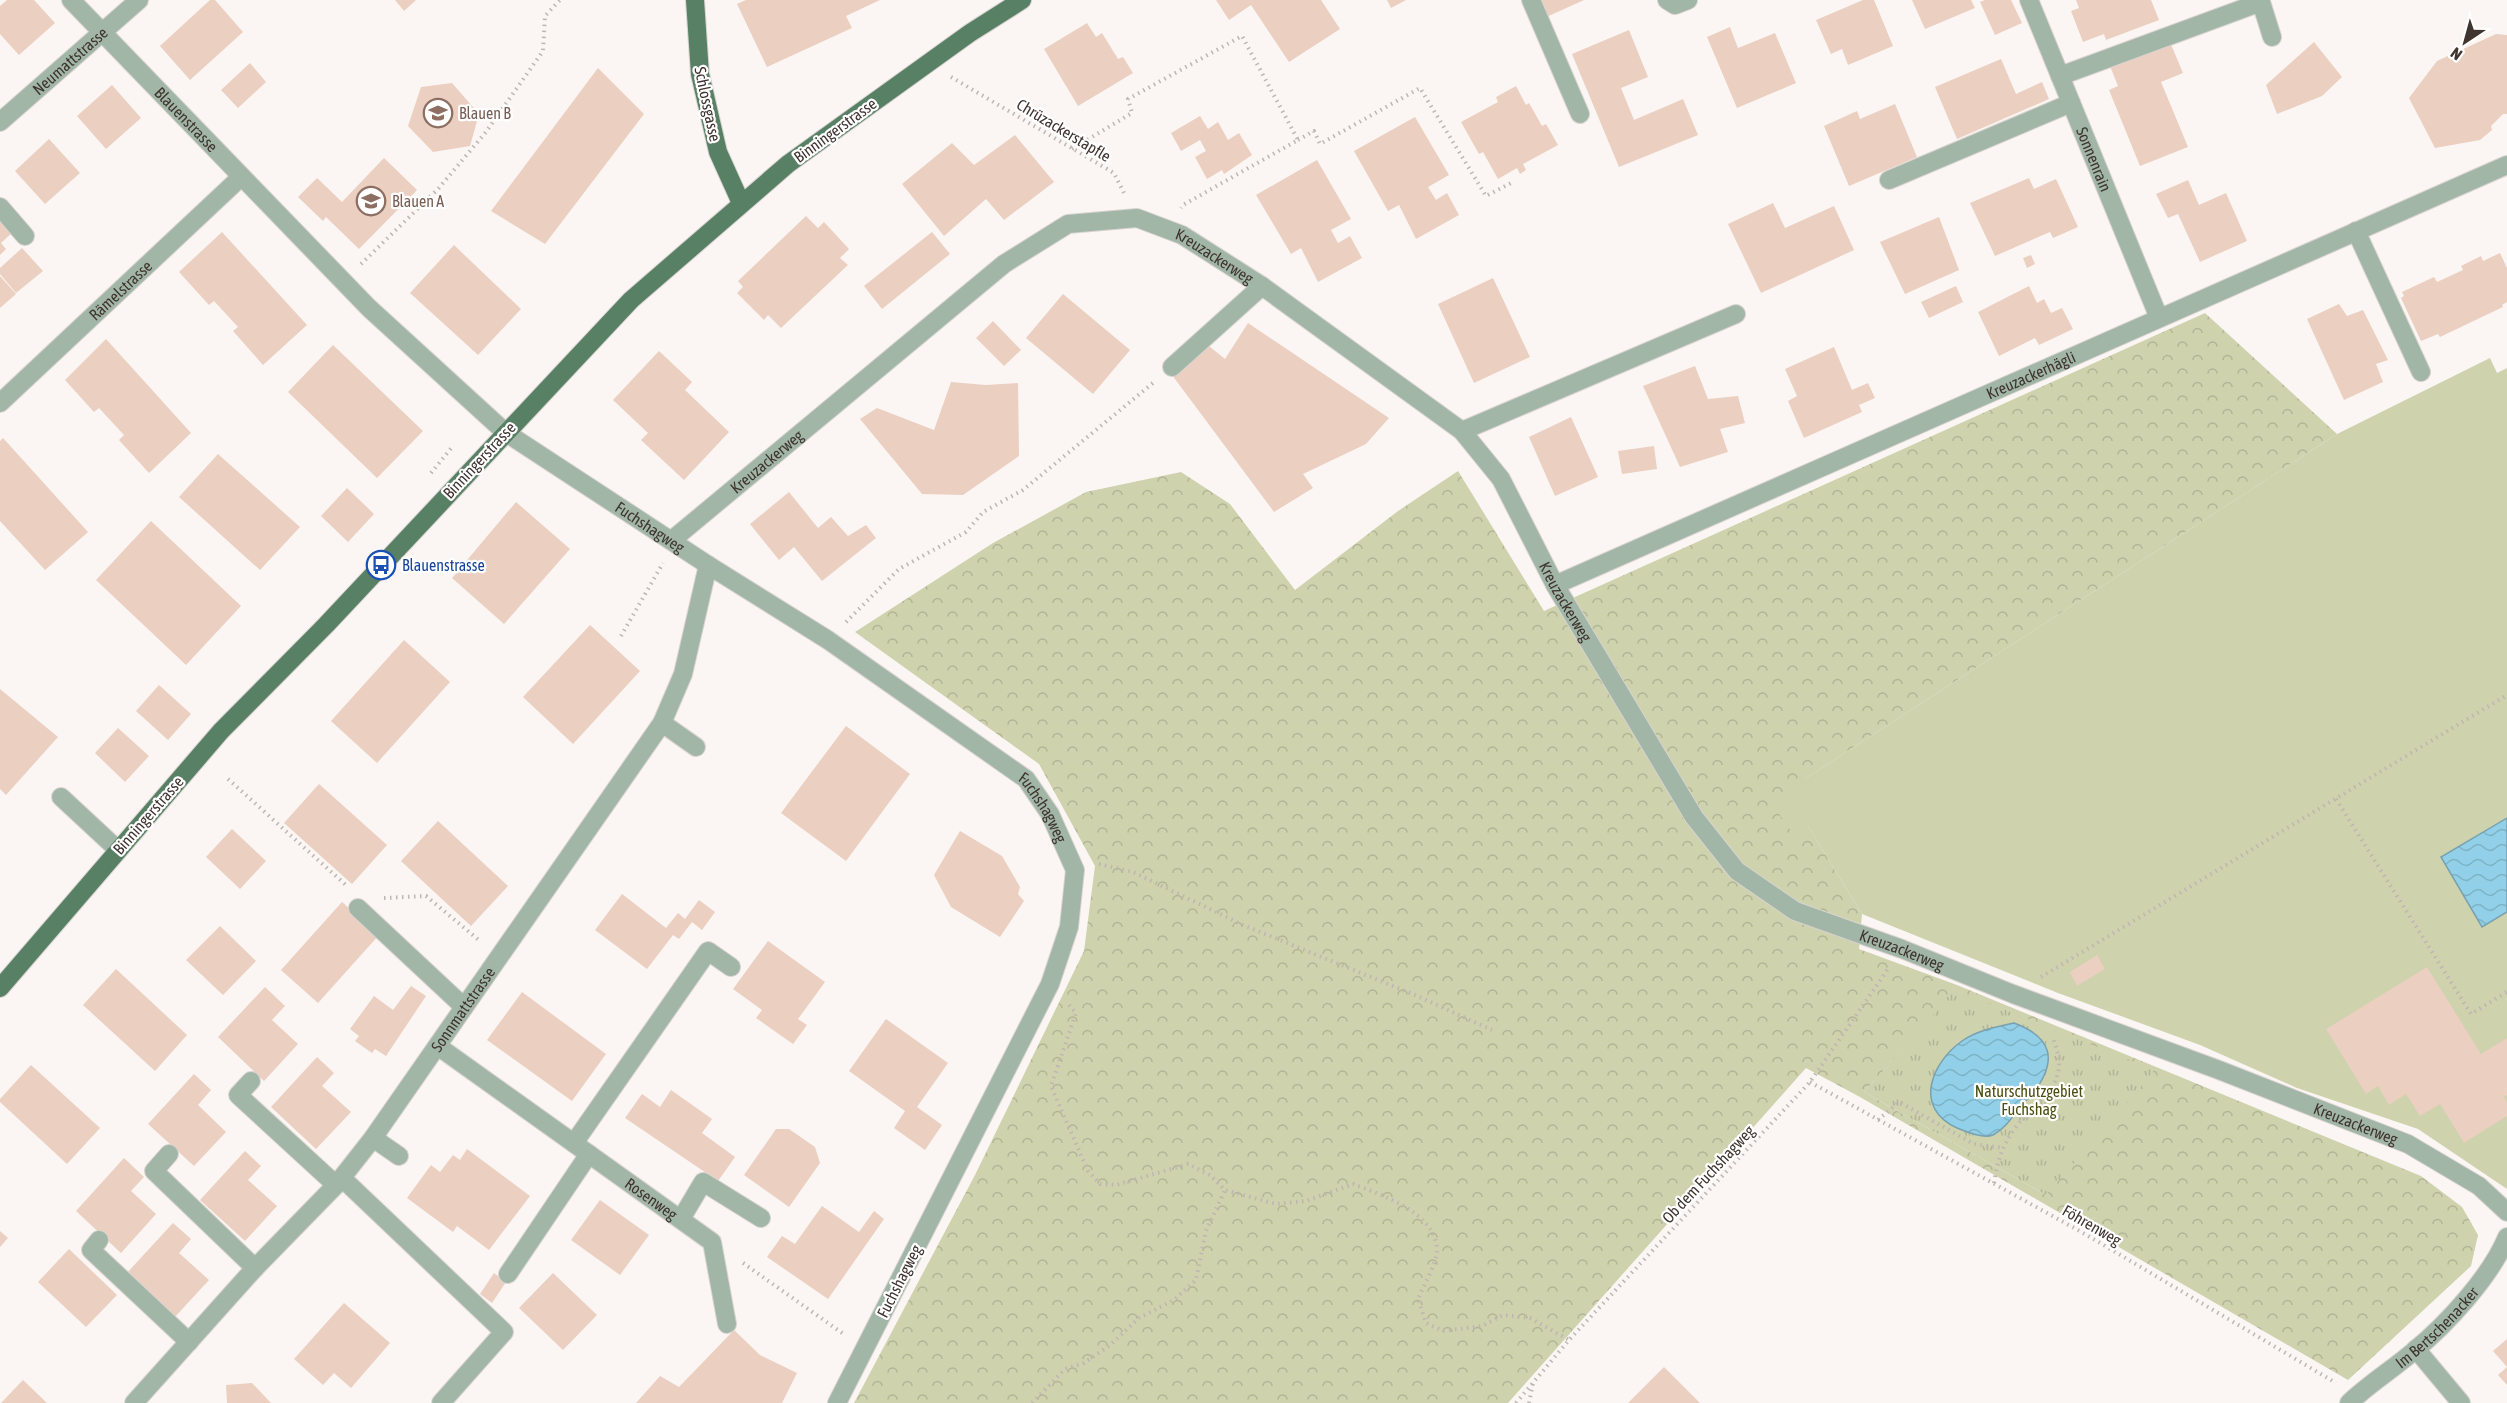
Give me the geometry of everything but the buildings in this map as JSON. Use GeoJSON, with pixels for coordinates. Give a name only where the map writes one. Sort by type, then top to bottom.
{"type":"FeatureCollection","features":[{"type":"Feature","properties":{"kind":"main road","name":"Schlossgasse"},"geometry":{"type":"LineString","coordinates":[[695,0],[700,74],[718,152],[741,203]]}},
{"type":"Feature","properties":{"kind":"main road","name":"Binningerstrasse"},"geometry":{"type":"LineString","coordinates":[[0,988],[221,730],[326,625],[631,300],[741,203],[817,142],[970,33],[1022,0]]}},
{"type":"Feature","properties":{"kind":"street","name":"Blauenstrasse"},"geometry":{"type":"LineString","coordinates":[[71,0],[369,308],[505,432]]}},
{"type":"Feature","properties":{"kind":"street","name":"Neumattstrasse"},"geometry":{"type":"LineString","coordinates":[[0,122],[139,0]]}},
{"type":"Feature","properties":{"kind":"street"},"geometry":{"type":"LineString","coordinates":[[1531,0],[1580,114]]}},
{"type":"Feature","properties":{"kind":"street"},"geometry":{"type":"LineString","coordinates":[[1667,0],[1675,5],[1688,0]]}},
{"type":"Feature","properties":{"kind":"street","name":"Sonnenrain"},"geometry":{"type":"LineString","coordinates":[[2029,0],[2160,318]]}},
{"type":"Feature","properties":{"kind":"street"},"geometry":{"type":"LineString","coordinates":[[2060,76],[2261,2],[2272,37]]}},
{"type":"Feature","properties":{"kind":"street"},"geometry":{"type":"LineString","coordinates":[[1889,180],[2072,103]]}},
{"type":"Feature","properties":{"kind":"street","name":"Kreuzackerhägli"},"geometry":{"type":"LineString","coordinates":[[1555,585],[2507,165]]}},
{"type":"Feature","properties":{"kind":"street","name":"Rämelstrasse"},"geometry":{"type":"LineString","coordinates":[[0,403],[241,177]]}},
{"type":"Feature","properties":{"kind":"street"},"geometry":{"type":"LineString","coordinates":[[0,207],[25,236]]}},
{"type":"Feature","properties":{"kind":"street","name":"Kreuzackerweg"},"geometry":{"type":"LineString","coordinates":[[673,541],[1004,264],[1068,224],[1137,218],[1170,230],[1182,235],[1262,286],[1462,431],[1501,479],[1555,585],[1694,817],[1737,871],[1795,911],[1902,949],[2013,994],[2408,1144],[2479,1186],[2507,1212]]}},
{"type":"Feature","properties":{"kind":"street"},"geometry":{"type":"LineString","coordinates":[[2356,231],[2421,372]]}},
{"type":"Feature","properties":{"kind":"street"},"geometry":{"type":"LineString","coordinates":[[1172,367],[1262,286]]}},
{"type":"Feature","properties":{"kind":"street"},"geometry":{"type":"LineString","coordinates":[[1462,431],[1736,314]]}},
{"type":"Feature","properties":{"kind":"street","name":"Fuchshagweg"},"geometry":{"type":"LineString","coordinates":[[505,432],[708,565],[828,640],[1026,780],[1050,814],[1070,854],[1075,870],[1069,927],[1050,984],[837,1403]]}},
{"type":"Feature","properties":{"kind":"street","name":"Sonnmattstrasse"},"geometry":{"type":"LineString","coordinates":[[134,1403],[255,1268],[339,1181],[373,1138],[662,723],[683,674],[708,565]]}},
{"type":"Feature","properties":{"kind":"street"},"geometry":{"type":"LineString","coordinates":[[662,723],[696,747]]}},
{"type":"Feature","properties":{"kind":"street"},"geometry":{"type":"LineString","coordinates":[[61,797],[117,849]]}},
{"type":"Feature","properties":{"kind":"street"},"geometry":{"type":"LineString","coordinates":[[361,899],[464,1007]]}},
{"type":"Feature","properties":{"kind":"street"},"geometry":{"type":"LineString","coordinates":[[507,1275],[582,1148],[708,951],[731,967]]}},
{"type":"Feature","properties":{"kind":"street","name":"Rosenweg"},"geometry":{"type":"LineString","coordinates":[[438,1047],[712,1242]]}},
{"type":"Feature","properties":{"kind":"street"},"geometry":{"type":"LineString","coordinates":[[250,1080],[237,1095],[339,1181],[504,1332],[441,1403]]}},
{"type":"Feature","properties":{"kind":"street"},"geometry":{"type":"LineString","coordinates":[[373,1138],[399,1156]]}},
{"type":"Feature","properties":{"kind":"street"},"geometry":{"type":"LineString","coordinates":[[169,1154],[154,1171],[255,1268]]}},
{"type":"Feature","properties":{"kind":"street"},"geometry":{"type":"LineString","coordinates":[[681,1219],[703,1182],[761,1218]]}},
{"type":"Feature","properties":{"kind":"street","name":"Im Bertschenacker"},"geometry":{"type":"LineString","coordinates":[[2353,1399],[2416,1349],[2475,1289],[2500,1252],[2507,1237]]}},
{"type":"Feature","properties":{"kind":"street"},"geometry":{"type":"LineString","coordinates":[[99,1240],[91,1250],[189,1342]]}},
{"type":"Feature","properties":{"kind":"street"},"geometry":{"type":"LineString","coordinates":[[712,1242],[727,1324]]}},
{"type":"Feature","properties":{"kind":"street"},"geometry":{"type":"LineString","coordinates":[[2416,1349],[2461,1403]]}},
{"type":"Feature","properties":{"kind":"path"},"geometry":{"type":"LineString","coordinates":[[344,282],[438,189],[486,132],[543,51],[544,16],[560,0]]}},
{"type":"Feature","properties":{"kind":"path"},"geometry":{"type":"LineString","coordinates":[[1072,148],[1132,113],[1128,99],[1242,36],[1298,140]]}},
{"type":"Feature","properties":{"kind":"path","name":"Chrüzackerstapfle"},"geometry":{"type":"LineString","coordinates":[[959,82],[1114,173],[1137,218]]}},
{"type":"Feature","properties":{"kind":"path"},"geometry":{"type":"LineString","coordinates":[[1170,230],[1183,205],[1314,131],[1320,144],[1420,88],[1486,196],[1512,182]]}},
{"type":"Feature","properties":{"kind":"path"},"geometry":{"type":"LineString","coordinates":[[828,640],[898,569],[966,532],[983,512],[1023,490],[1155,381]]}},
{"type":"Feature","properties":{"kind":"path"},"geometry":{"type":"LineString","coordinates":[[621,636],[673,541]]}},
{"type":"Feature","properties":{"kind":"path"},"geometry":{"type":"LineString","coordinates":[[2013,994],[2507,695]]}},
{"type":"Feature","properties":{"kind":"path"},"geometry":{"type":"LineString","coordinates":[[228,779],[361,899],[426,896],[499,957]]}},
{"type":"Feature","properties":{"kind":"path"},"geometry":{"type":"LineString","coordinates":[[2336,799],[2471,1014],[2507,992]]}},
{"type":"Feature","properties":{"kind":"path"},"geometry":{"type":"LineString","coordinates":[[1070,854],[1133,872],[1244,925],[1415,995],[1492,1030]]}},
{"type":"Feature","properties":{"kind":"path","name":"Ob dem Fuchshagweg"},"geometry":{"type":"LineString","coordinates":[[1516,1403],[1569,1340],[1810,1082],[1902,949]]}},
{"type":"Feature","properties":{"kind":"path"},"geometry":{"type":"LineString","coordinates":[[1050,984],[1076,1013],[1051,1086],[1088,1171],[1100,1184],[1116,1185],[1188,1164],[1210,1175],[1225,1190],[1276,1204],[1306,1201],[1353,1184],[1392,1199],[1427,1223],[1433,1232],[1437,1252],[1418,1299],[1426,1323],[1443,1331],[1482,1326],[1503,1315],[1530,1318],[1569,1340]]}},
{"type":"Feature","properties":{"kind":"path"},"geometry":{"type":"LineString","coordinates":[[1994,1184],[1998,1157],[2013,1131],[2057,1080],[2061,1067],[2057,1047],[2049,1029],[2046,1005]]}},
{"type":"Feature","properties":{"kind":"path","name":"Föhrenweg"},"geometry":{"type":"LineString","coordinates":[[1810,1082],[2085,1234],[2353,1399]]}},
{"type":"Feature","properties":{"kind":"path"},"geometry":{"type":"LineString","coordinates":[[1878,1120],[1899,1102],[1974,1144],[2004,1148]]}},
{"type":"Feature","properties":{"kind":"path"},"geometry":{"type":"LineString","coordinates":[[1032,1403],[1065,1369],[1084,1363],[1109,1346],[1139,1318],[1174,1300],[1196,1280],[1206,1231],[1225,1190]]}},
{"type":"Feature","properties":{"kind":"path"},"geometry":{"type":"LineString","coordinates":[[712,1242],[864,1349]]}},
{"type":"Feature","properties":{"kind":"path"},"geometry":{"type":"LineString","coordinates":[[1529,1403],[1533,1383]]}},
{"type":"Feature","properties":{"kind":"green space"},"geometry":{"type":"Polygon","coordinates":[[[2205,313],[2337,434],[1806,778],[1808,826],[1862,914],[1859,949],[1957,985],[2421,1176],[2462,1207],[2478,1235],[2471,1266],[2348,1380],[1860,1097],[1806,1068],[1508,1403],[854,1403],[975,1175],[1084,951],[1095,866],[1039,764],[855,632],[993,543],[1086,492],[1181,472],[1230,504],[1295,590],[1398,511],[1458,471],[1544,611],[2205,313]],[[1954,989],[1938,1011],[1864,1092],[2046,1195],[1954,989]]]}},
{"type":"Feature","properties":{"kind":"green space"},"geometry":{"type":"Polygon","coordinates":[[[2490,358],[2497,373],[2507,368],[2507,1189],[2418,1129],[2297,1088],[2200,1045],[2058,993],[1862,914],[1808,826],[1794,835],[1774,807],[1806,778],[2337,434],[2490,358]]]}},
{"type":"Feature","properties":{"kind":"green space","name":"Naturschutzgebiet Fuchshag"},"geometry":{"type":"Polygon","coordinates":[[[1953,989],[2155,1070],[2046,1195],[1864,1092],[1937,1011],[1953,989]]]}},
{"type":"Feature","properties":{"kind":"water"},"geometry":{"type":"Polygon","coordinates":[[[2507,818],[2507,912],[2482,927],[2441,857],[2507,818]]]}},
{"type":"Feature","properties":{"kind":"water"},"geometry":{"type":"Polygon","coordinates":[[[2014,1023],[2037,1035],[2047,1051],[2048,1060],[2042,1080],[2005,1126],[1993,1135],[1980,1136],[1957,1128],[1943,1119],[1935,1109],[1931,1097],[1931,1085],[1935,1073],[1951,1050],[1968,1037],[1987,1029],[2014,1023]]]}},
{"type":"Feature","properties":{"kind":"place","name":"Blauen B"},"geometry":{"type":"Point","coordinates":[438,113]}},
{"type":"Feature","properties":{"kind":"place","name":"Blauen A"},"geometry":{"type":"Point","coordinates":[371,201]}},
{"type":"Feature","properties":{"kind":"place","name":"Blauenstrasse"},"geometry":{"type":"Point","coordinates":[381,565]}}]}
